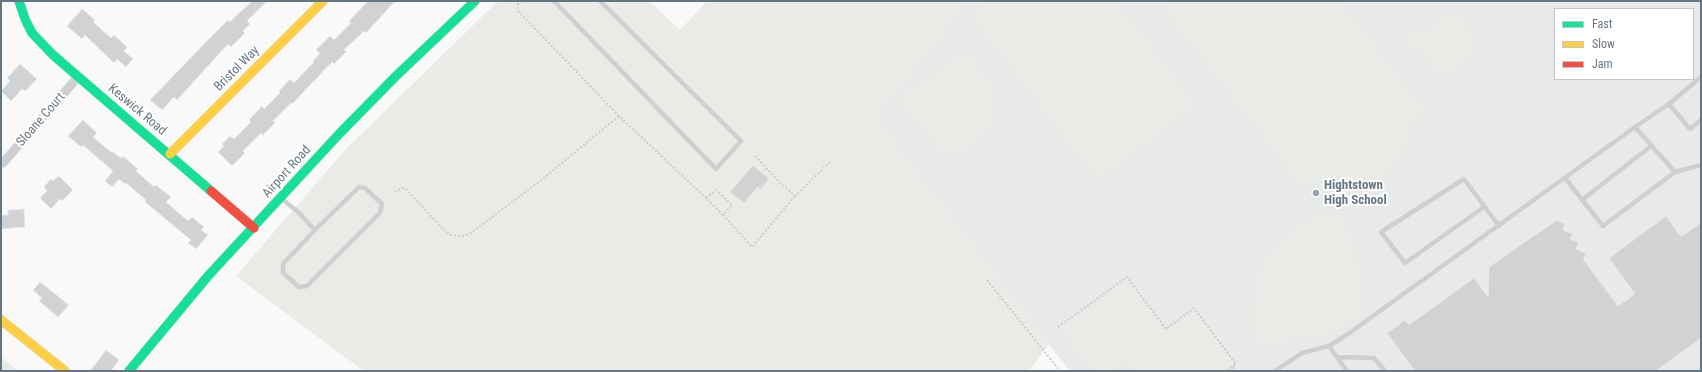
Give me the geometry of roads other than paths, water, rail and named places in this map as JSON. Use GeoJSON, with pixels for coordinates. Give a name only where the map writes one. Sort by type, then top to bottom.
{"type":"FeatureCollection","features":[{"type":"Feature","properties":{"kind":"street","name":"Keswick Road"},"geometry":{"type":"LineString","coordinates":[[19,1],[25,19],[32,32],[53,55],[170,154],[254,228]]}},
{"type":"Feature","properties":{"kind":"street","name":"Bristol Way"},"geometry":{"type":"LineString","coordinates":[[170,154],[323,1]]}},
{"type":"Feature","properties":{"kind":"street","name":"Airport Road"},"geometry":{"type":"LineString","coordinates":[[129,371],[208,276],[254,228],[340,133],[396,76],[475,1]]}},
{"type":"Feature","properties":{"kind":"street","name":"Sloane Court"},"geometry":{"type":"LineString","coordinates":[[3,163],[78,77]]}},
{"type":"Feature","properties":{"kind":"street"},"geometry":{"type":"LineString","coordinates":[[1,320],[64,371]]}},
{"type":"Feature","properties":{"kind":"lane"},"geometry":{"type":"LineString","coordinates":[[554,1],[716,169],[741,141],[600,1]]}},
{"type":"Feature","properties":{"kind":"lane"},"geometry":{"type":"LineString","coordinates":[[1275,371],[1302,353],[1329,346],[1348,334],[1669,104],[1701,77]]}},
{"type":"Feature","properties":{"kind":"lane"},"geometry":{"type":"LineString","coordinates":[[1669,104],[1690,129],[1701,120]]}},
{"type":"Feature","properties":{"kind":"lane"},"geometry":{"type":"LineString","coordinates":[[1635,127],[1675,172]]}},
{"type":"Feature","properties":{"kind":"lane"},"geometry":{"type":"LineString","coordinates":[[1582,200],[1651,146]]}},
{"type":"Feature","properties":{"kind":"lane"},"geometry":{"type":"LineString","coordinates":[[1565,178],[1603,226],[1675,172],[1701,164]]}},
{"type":"Feature","properties":{"kind":"lane"},"geometry":{"type":"LineString","coordinates":[[1484,206],[1405,263],[1381,232],[1464,179],[1499,226]]}},
{"type":"Feature","properties":{"kind":"lane"},"geometry":{"type":"LineString","coordinates":[[358,187],[366,188],[382,204],[380,213],[307,286],[299,287],[283,273],[283,264],[315,230],[358,187]]}},
{"type":"Feature","properties":{"kind":"lane"},"geometry":{"type":"LineString","coordinates":[[281,198],[298,212],[315,230]]}},
{"type":"Feature","properties":{"kind":"lane"},"geometry":{"type":"LineString","coordinates":[[1329,346],[1347,371]]}},
{"type":"Feature","properties":{"kind":"lane"},"geometry":{"type":"LineString","coordinates":[[1337,358],[1374,358],[1385,371]]}},
{"type":"Feature","properties":{"kind":"place","name":"Hightstown High School"},"geometry":{"type":"Point","coordinates":[1316,193]}}]}
